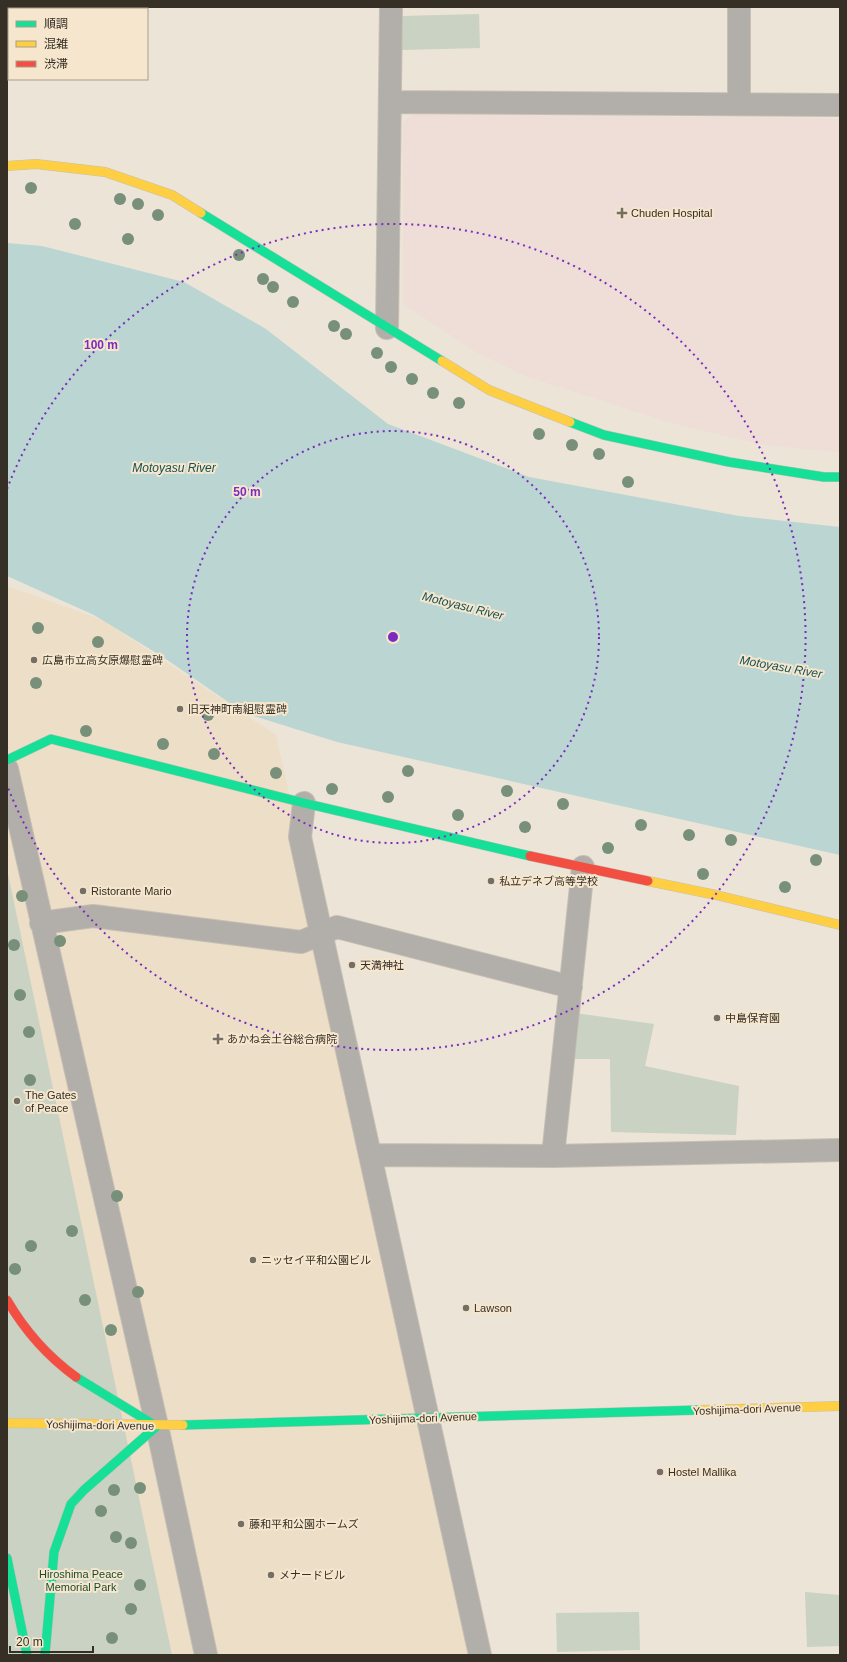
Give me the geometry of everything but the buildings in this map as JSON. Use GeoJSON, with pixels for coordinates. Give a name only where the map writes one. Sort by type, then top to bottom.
{"type":"FeatureCollection","features":[{"type":"Feature","properties":{"kind":"street"},"geometry":{"type":"LineString","coordinates":[[386,328],[391,7]]}},
{"type":"Feature","properties":{"kind":"street"},"geometry":{"type":"LineString","coordinates":[[739,7],[739,103]]}},
{"type":"Feature","properties":{"kind":"street"},"geometry":{"type":"LineString","coordinates":[[390,102],[739,103],[840,105]]}},
{"type":"Feature","properties":{"kind":"street"},"geometry":{"type":"LineString","coordinates":[[7,166],[36,164],[105,172],[172,195],[489,390],[604,435],[729,462],[824,477],[840,477]]}},
{"type":"Feature","properties":{"kind":"street"},"geometry":{"type":"LineString","coordinates":[[7,760],[50,739],[304,803],[583,867],[716,895],[840,925]]}},
{"type":"Feature","properties":{"kind":"street"},"geometry":{"type":"LineString","coordinates":[[7,769],[157,1426],[206,1655]]}},
{"type":"Feature","properties":{"kind":"street"},"geometry":{"type":"LineString","coordinates":[[304,803],[300,837],[480,1655]]}},
{"type":"Feature","properties":{"kind":"street"},"geometry":{"type":"LineString","coordinates":[[553,1156],[583,867]]}},
{"type":"Feature","properties":{"kind":"street"},"geometry":{"type":"LineString","coordinates":[[41,923],[93,916],[300,942],[337,927],[571,987]]}},
{"type":"Feature","properties":{"kind":"street"},"geometry":{"type":"LineString","coordinates":[[370,1155],[553,1156],[840,1150]]}},
{"type":"Feature","properties":{"kind":"street"},"geometry":{"type":"LineString","coordinates":[[7,1300],[12,1311],[30,1336],[64,1369],[157,1426]]}},
{"type":"Feature","properties":{"kind":"street","name":"Yoshijima-dori Avenue"},"geometry":{"type":"LineString","coordinates":[[7,1423],[157,1426],[840,1406]]}},
{"type":"Feature","properties":{"kind":"street"},"geometry":{"type":"LineString","coordinates":[[45,1655],[54,1552],[71,1504],[84,1490],[157,1426]]}},
{"type":"Feature","properties":{"kind":"street"},"geometry":{"type":"LineString","coordinates":[[7,1558],[27,1655]]}},
{"type":"Feature","properties":{"kind":"shaded area","name":"Chuden Hospital"},"geometry":{"type":"Polygon","coordinates":[[[414,113],[840,119],[840,452],[764,445],[669,422],[528,377],[476,352],[403,304],[403,122],[414,113]]]}},
{"type":"Feature","properties":{"kind":"shaded area"},"geometry":{"type":"Polygon","coordinates":[[[7,586],[103,620],[276,735],[481,1655],[29,1655],[7,1557],[7,586]]]}},
{"type":"Feature","properties":{"kind":"green space"},"geometry":{"type":"Polygon","coordinates":[[[479,14],[480,48],[402,50],[402,16],[479,14]]]}},
{"type":"Feature","properties":{"kind":"green space","name":"Hiroshima Peace Memorial Park"},"geometry":{"type":"Polygon","coordinates":[[[7,869],[172,1655],[7,1655],[7,869]]]}},
{"type":"Feature","properties":{"kind":"green space"},"geometry":{"type":"Polygon","coordinates":[[[575,1013],[654,1024],[645,1066],[739,1086],[736,1135],[611,1132],[610,1059],[570,1059],[575,1013]]]}},
{"type":"Feature","properties":{"kind":"green space"},"geometry":{"type":"Polygon","coordinates":[[[805,1592],[840,1595],[840,1646],[807,1647],[805,1592]]]}},
{"type":"Feature","properties":{"kind":"green space"},"geometry":{"type":"Polygon","coordinates":[[[639,1612],[640,1650],[557,1652],[556,1613],[639,1612]]]}},
{"type":"Feature","properties":{"kind":"water","name":"Motoyasu River"},"geometry":{"type":"Polygon","coordinates":[[[7,243],[42,246],[184,282],[266,329],[388,424],[529,477],[739,516],[840,527],[840,855],[337,742],[244,713],[163,657],[94,615],[7,576],[7,243]]]}},
{"type":"Feature","properties":{"kind":"traffic: fast"},"geometry":{"type":"LineString","coordinates":[[201,213],[442,361]]}},
{"type":"Feature","properties":{"kind":"traffic: fast"},"geometry":{"type":"LineString","coordinates":[[570,422],[604,435],[729,462],[824,477],[840,477]]}},
{"type":"Feature","properties":{"kind":"traffic: fast"},"geometry":{"type":"LineString","coordinates":[[7,760],[51,739],[304,803],[530,856]]}},
{"type":"Feature","properties":{"kind":"traffic: fast"},"geometry":{"type":"LineString","coordinates":[[76,1377],[156,1426]]}},
{"type":"Feature","properties":{"kind":"traffic: fast"},"geometry":{"type":"LineString","coordinates":[[183,1425],[699,1410]]}},
{"type":"Feature","properties":{"kind":"traffic: fast"},"geometry":{"type":"LineString","coordinates":[[45,1655],[54,1552],[71,1504],[84,1490],[157,1426]]}},
{"type":"Feature","properties":{"kind":"traffic: fast"},"geometry":{"type":"LineString","coordinates":[[7,1558],[27,1655]]}},
{"type":"Feature","properties":{"kind":"traffic: slow"},"geometry":{"type":"LineString","coordinates":[[7,166],[36,164],[105,172],[172,195],[201,213]]}},
{"type":"Feature","properties":{"kind":"traffic: slow"},"geometry":{"type":"LineString","coordinates":[[442,361],[489,390],[570,422]]}},
{"type":"Feature","properties":{"kind":"traffic: slow"},"geometry":{"type":"LineString","coordinates":[[648,881],[716,895],[840,925]]}},
{"type":"Feature","properties":{"kind":"traffic: slow"},"geometry":{"type":"LineString","coordinates":[[699,1410],[840,1406]]}},
{"type":"Feature","properties":{"kind":"traffic: slow"},"geometry":{"type":"LineString","coordinates":[[7,1423],[183,1425]]}},
{"type":"Feature","properties":{"kind":"traffic: jam"},"geometry":{"type":"LineString","coordinates":[[530,856],[648,881]]}},
{"type":"Feature","properties":{"kind":"traffic: jam"},"geometry":{"type":"LineString","coordinates":[[7,1300],[21,1322],[37,1342],[46,1352],[76,1377]]}},
{"type":"Feature","properties":{"kind":"place","name":"Chuden Hospital"},"geometry":{"type":"Point","coordinates":[622,213]}},
{"type":"Feature","properties":{"kind":"place","name":"広島市立高女原爆慰霊碑"},"geometry":{"type":"Point","coordinates":[34,660]}},
{"type":"Feature","properties":{"kind":"place","name":"旧天神町南組慰霊碑"},"geometry":{"type":"Point","coordinates":[180,709]}},
{"type":"Feature","properties":{"kind":"place","name":"私立デネブ高等学校"},"geometry":{"type":"Point","coordinates":[491,881]}},
{"type":"Feature","properties":{"kind":"place","name":"Ristorante Mario"},"geometry":{"type":"Point","coordinates":[83,891]}},
{"type":"Feature","properties":{"kind":"place","name":"天満神社"},"geometry":{"type":"Point","coordinates":[352,965]}},
{"type":"Feature","properties":{"kind":"place","name":"中島保育園"},"geometry":{"type":"Point","coordinates":[717,1018]}},
{"type":"Feature","properties":{"kind":"place","name":"あかね会土谷総合病院"},"geometry":{"type":"Point","coordinates":[218,1039]}},
{"type":"Feature","properties":{"kind":"place","name":"The Gates of Peace"},"geometry":{"type":"Point","coordinates":[17,1101]}},
{"type":"Feature","properties":{"kind":"place","name":"ニッセイ平和公園ビル"},"geometry":{"type":"Point","coordinates":[253,1260]}},
{"type":"Feature","properties":{"kind":"place","name":"Lawson"},"geometry":{"type":"Point","coordinates":[466,1308]}},
{"type":"Feature","properties":{"kind":"place","name":"Hostel Mallika"},"geometry":{"type":"Point","coordinates":[660,1472]}},
{"type":"Feature","properties":{"kind":"place","name":"藤和平和公園ホームズ"},"geometry":{"type":"Point","coordinates":[241,1524]}},
{"type":"Feature","properties":{"kind":"place","name":"メナードビル"},"geometry":{"type":"Point","coordinates":[271,1575]}}]}
